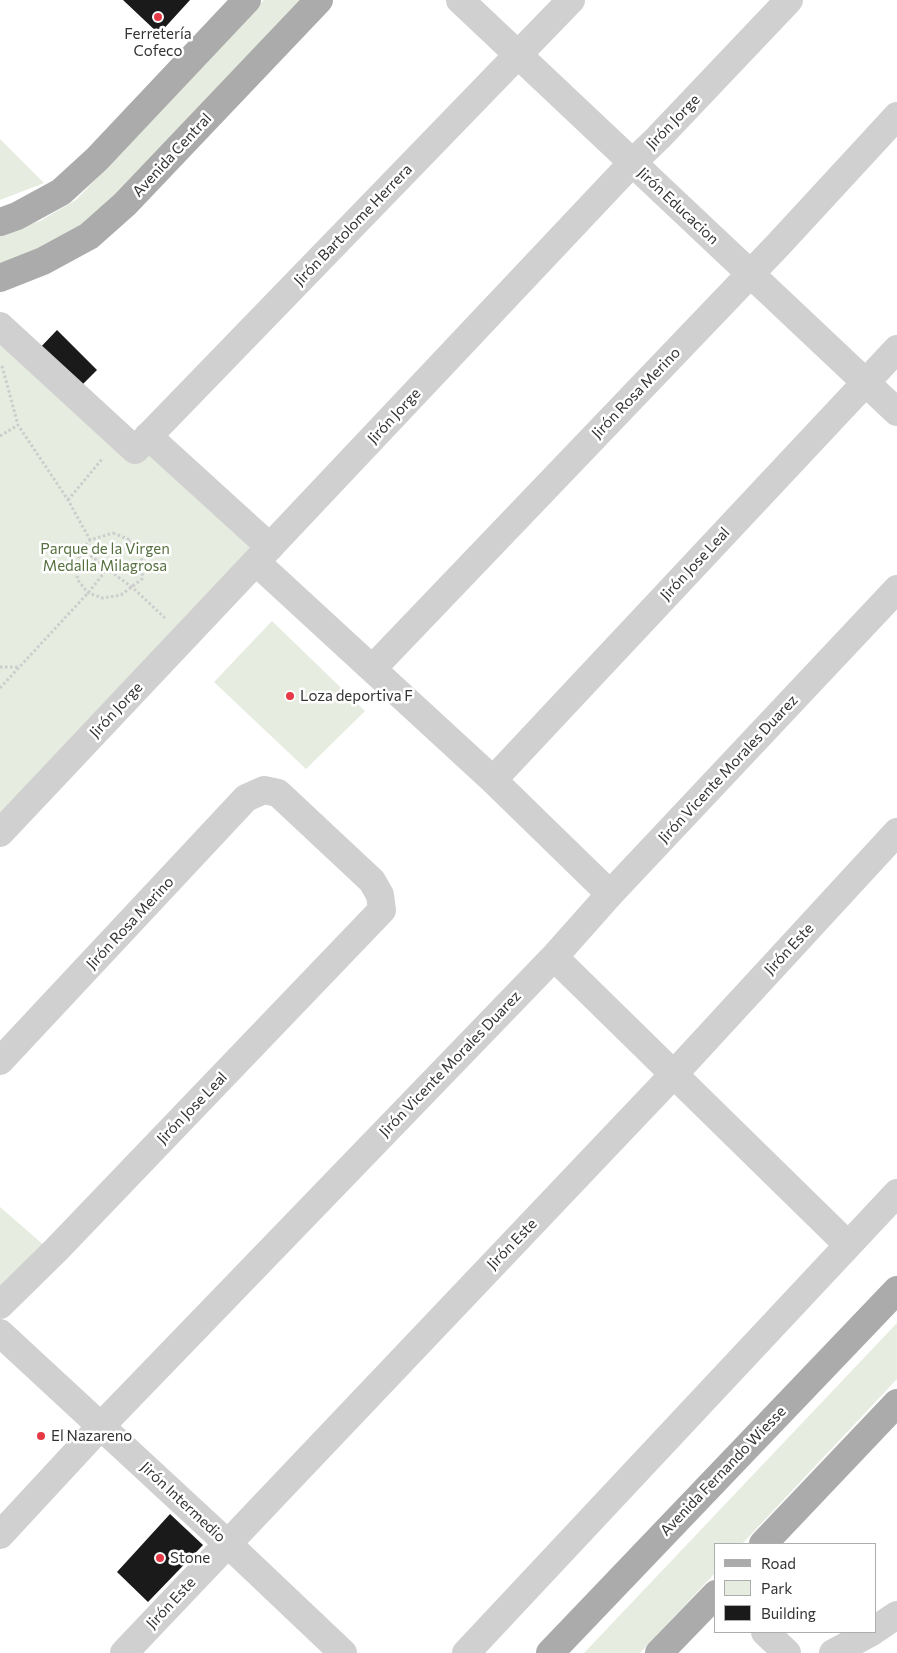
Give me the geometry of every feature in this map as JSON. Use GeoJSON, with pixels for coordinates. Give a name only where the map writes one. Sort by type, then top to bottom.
{"type":"FeatureCollection","features":[{"type":"Feature","properties":{"kind":"main road"},"geometry":{"type":"LineString","coordinates":[[0,222],[17,216],[61,192],[97,159],[247,0]]}},
{"type":"Feature","properties":{"kind":"main road","name":"Avenida Central"},"geometry":{"type":"LineString","coordinates":[[0,278],[44,261],[89,236],[125,204],[319,0]]}},
{"type":"Feature","properties":{"kind":"main road","name":"Avenida Fernando Wiesse"},"geometry":{"type":"LineString","coordinates":[[550,1653],[897,1290]]}},
{"type":"Feature","properties":{"kind":"main road"},"geometry":{"type":"LineString","coordinates":[[764,1543],[897,1403]]}},
{"type":"Feature","properties":{"kind":"main road"},"geometry":{"type":"LineString","coordinates":[[660,1653],[714,1596]]}},
{"type":"Feature","properties":{"kind":"street","name":"Jirón Educacion"},"geometry":{"type":"LineString","coordinates":[[460,0],[897,412]]}},
{"type":"Feature","properties":{"kind":"street","name":"Jirón Bartolome Herrera"},"geometry":{"type":"LineString","coordinates":[[134,442],[571,0]]}},
{"type":"Feature","properties":{"kind":"street","name":"Jirón Jorge"},"geometry":{"type":"LineString","coordinates":[[0,833],[632,163],[789,0]]}},
{"type":"Feature","properties":{"kind":"street","name":"Jirón Rosa Merino"},"geometry":{"type":"LineString","coordinates":[[372,668],[778,245],[897,116]]}},
{"type":"Feature","properties":{"kind":"street"},"geometry":{"type":"LineString","coordinates":[[0,326],[263,555],[372,668],[493,780],[610,894]]}},
{"type":"Feature","properties":{"kind":"street","name":"Jirón Jose Leal"},"geometry":{"type":"LineString","coordinates":[[493,780],[897,349]]}},
{"type":"Feature","properties":{"kind":"street","name":"Jirón Vicente Morales Duarez"},"geometry":{"type":"LineString","coordinates":[[0,1535],[101,1426],[554,956],[897,589]]}},
{"type":"Feature","properties":{"kind":"street","name":"Jirón Rosa Merino"},"geometry":{"type":"LineString","coordinates":[[0,1061],[246,798],[264,790]]}},
{"type":"Feature","properties":{"kind":"street","name":"Jirón Jose Leal"},"geometry":{"type":"LineString","coordinates":[[0,1305],[56,1250],[382,910],[380,895],[372,881],[278,792],[264,790]]}},
{"type":"Feature","properties":{"kind":"street","name":"Jirón Este"},"geometry":{"type":"LineString","coordinates":[[124,1653],[674,1074],[897,832]]}},
{"type":"Feature","properties":{"kind":"street"},"geometry":{"type":"LineString","coordinates":[[554,956],[848,1245]]}},
{"type":"Feature","properties":{"kind":"street"},"geometry":{"type":"LineString","coordinates":[[466,1653],[897,1193]]}},
{"type":"Feature","properties":{"kind":"street","name":"Jirón Intermedio"},"geometry":{"type":"LineString","coordinates":[[0,1333],[343,1653]]}},
{"type":"Feature","properties":{"kind":"street"},"geometry":{"type":"LineString","coordinates":[[877,1628],[897,1615]]}},
{"type":"Feature","properties":{"kind":"street"},"geometry":{"type":"LineString","coordinates":[[766,1633],[786,1653]]}},
{"type":"Feature","properties":{"kind":"street"},"geometry":{"type":"LineString","coordinates":[[833,1653],[870,1633]]}},
{"type":"Feature","properties":{"kind":"path"},"geometry":{"type":"LineString","coordinates":[[0,360],[18,424],[68,500],[90,540]]}},
{"type":"Feature","properties":{"kind":"path"},"geometry":{"type":"LineString","coordinates":[[0,436],[18,424]]}},
{"type":"Feature","properties":{"kind":"path"},"geometry":{"type":"LineString","coordinates":[[68,500],[134,442]]}},
{"type":"Feature","properties":{"kind":"path"},"geometry":{"type":"LineString","coordinates":[[113,533],[130,540],[143,562],[142,579],[121,595],[103,598],[88,592],[77,579],[79,558],[90,540],[113,533]]}},
{"type":"Feature","properties":{"kind":"path"},"geometry":{"type":"LineString","coordinates":[[0,688],[88,592],[130,540]]}},
{"type":"Feature","properties":{"kind":"path"},"geometry":{"type":"LineString","coordinates":[[83,549],[132,588],[166,619]]}},
{"type":"Feature","properties":{"kind":"path"},"geometry":{"type":"LineString","coordinates":[[0,667],[19,667]]}},
{"type":"Feature","properties":{"kind":"green space"},"geometry":{"type":"Polygon","coordinates":[[[264,0],[304,0],[87,227],[0,267],[0,234],[40,221],[76,200],[264,0]]]}},
{"type":"Feature","properties":{"kind":"green space"},"geometry":{"type":"Polygon","coordinates":[[[0,139],[44,183],[0,200],[0,139]]]}},
{"type":"Feature","properties":{"kind":"green space","name":"Parque de la Virgen Medalla Milagrosa"},"geometry":{"type":"Polygon","coordinates":[[[0,336],[147,446],[257,550],[0,823],[0,336]]]}},
{"type":"Feature","properties":{"kind":"green space","name":"Loza deportiva F"},"geometry":{"type":"Polygon","coordinates":[[[272,621],[365,711],[306,769],[214,682],[272,621]]]}},
{"type":"Feature","properties":{"kind":"green space"},"geometry":{"type":"Polygon","coordinates":[[[0,1207],[46,1247],[0,1292],[0,1207]]]}},
{"type":"Feature","properties":{"kind":"green space"},"geometry":{"type":"Polygon","coordinates":[[[897,1323],[897,1379],[743,1543],[714,1543],[714,1574],[640,1653],[584,1653],[897,1323]]]}},
{"type":"Feature","properties":{"kind":"building","name":"Ferretería Cofeco"},"geometry":{"type":"Polygon","coordinates":[[[123,0],[190,0],[159,34],[123,0]]]}},
{"type":"Feature","properties":{"kind":"building"},"geometry":{"type":"Polygon","coordinates":[[[57,330],[97,370],[77,390],[37,351],[57,330]]]}},
{"type":"Feature","properties":{"kind":"building","name":"Stone"},"geometry":{"type":"Polygon","coordinates":[[[170,1514],[203,1545],[148,1602],[117,1572],[170,1514]]]}},
{"type":"Feature","properties":{"kind":"place","name":"Ferretería Cofeco"},"geometry":{"type":"Point","coordinates":[158,17]}},
{"type":"Feature","properties":{"kind":"place","name":"Loza deportiva F"},"geometry":{"type":"Point","coordinates":[290,696]}},
{"type":"Feature","properties":{"kind":"place","name":"El Nazareno"},"geometry":{"type":"Point","coordinates":[41,1436]}},
{"type":"Feature","properties":{"kind":"place","name":"Stone"},"geometry":{"type":"Point","coordinates":[160,1558]}}]}
